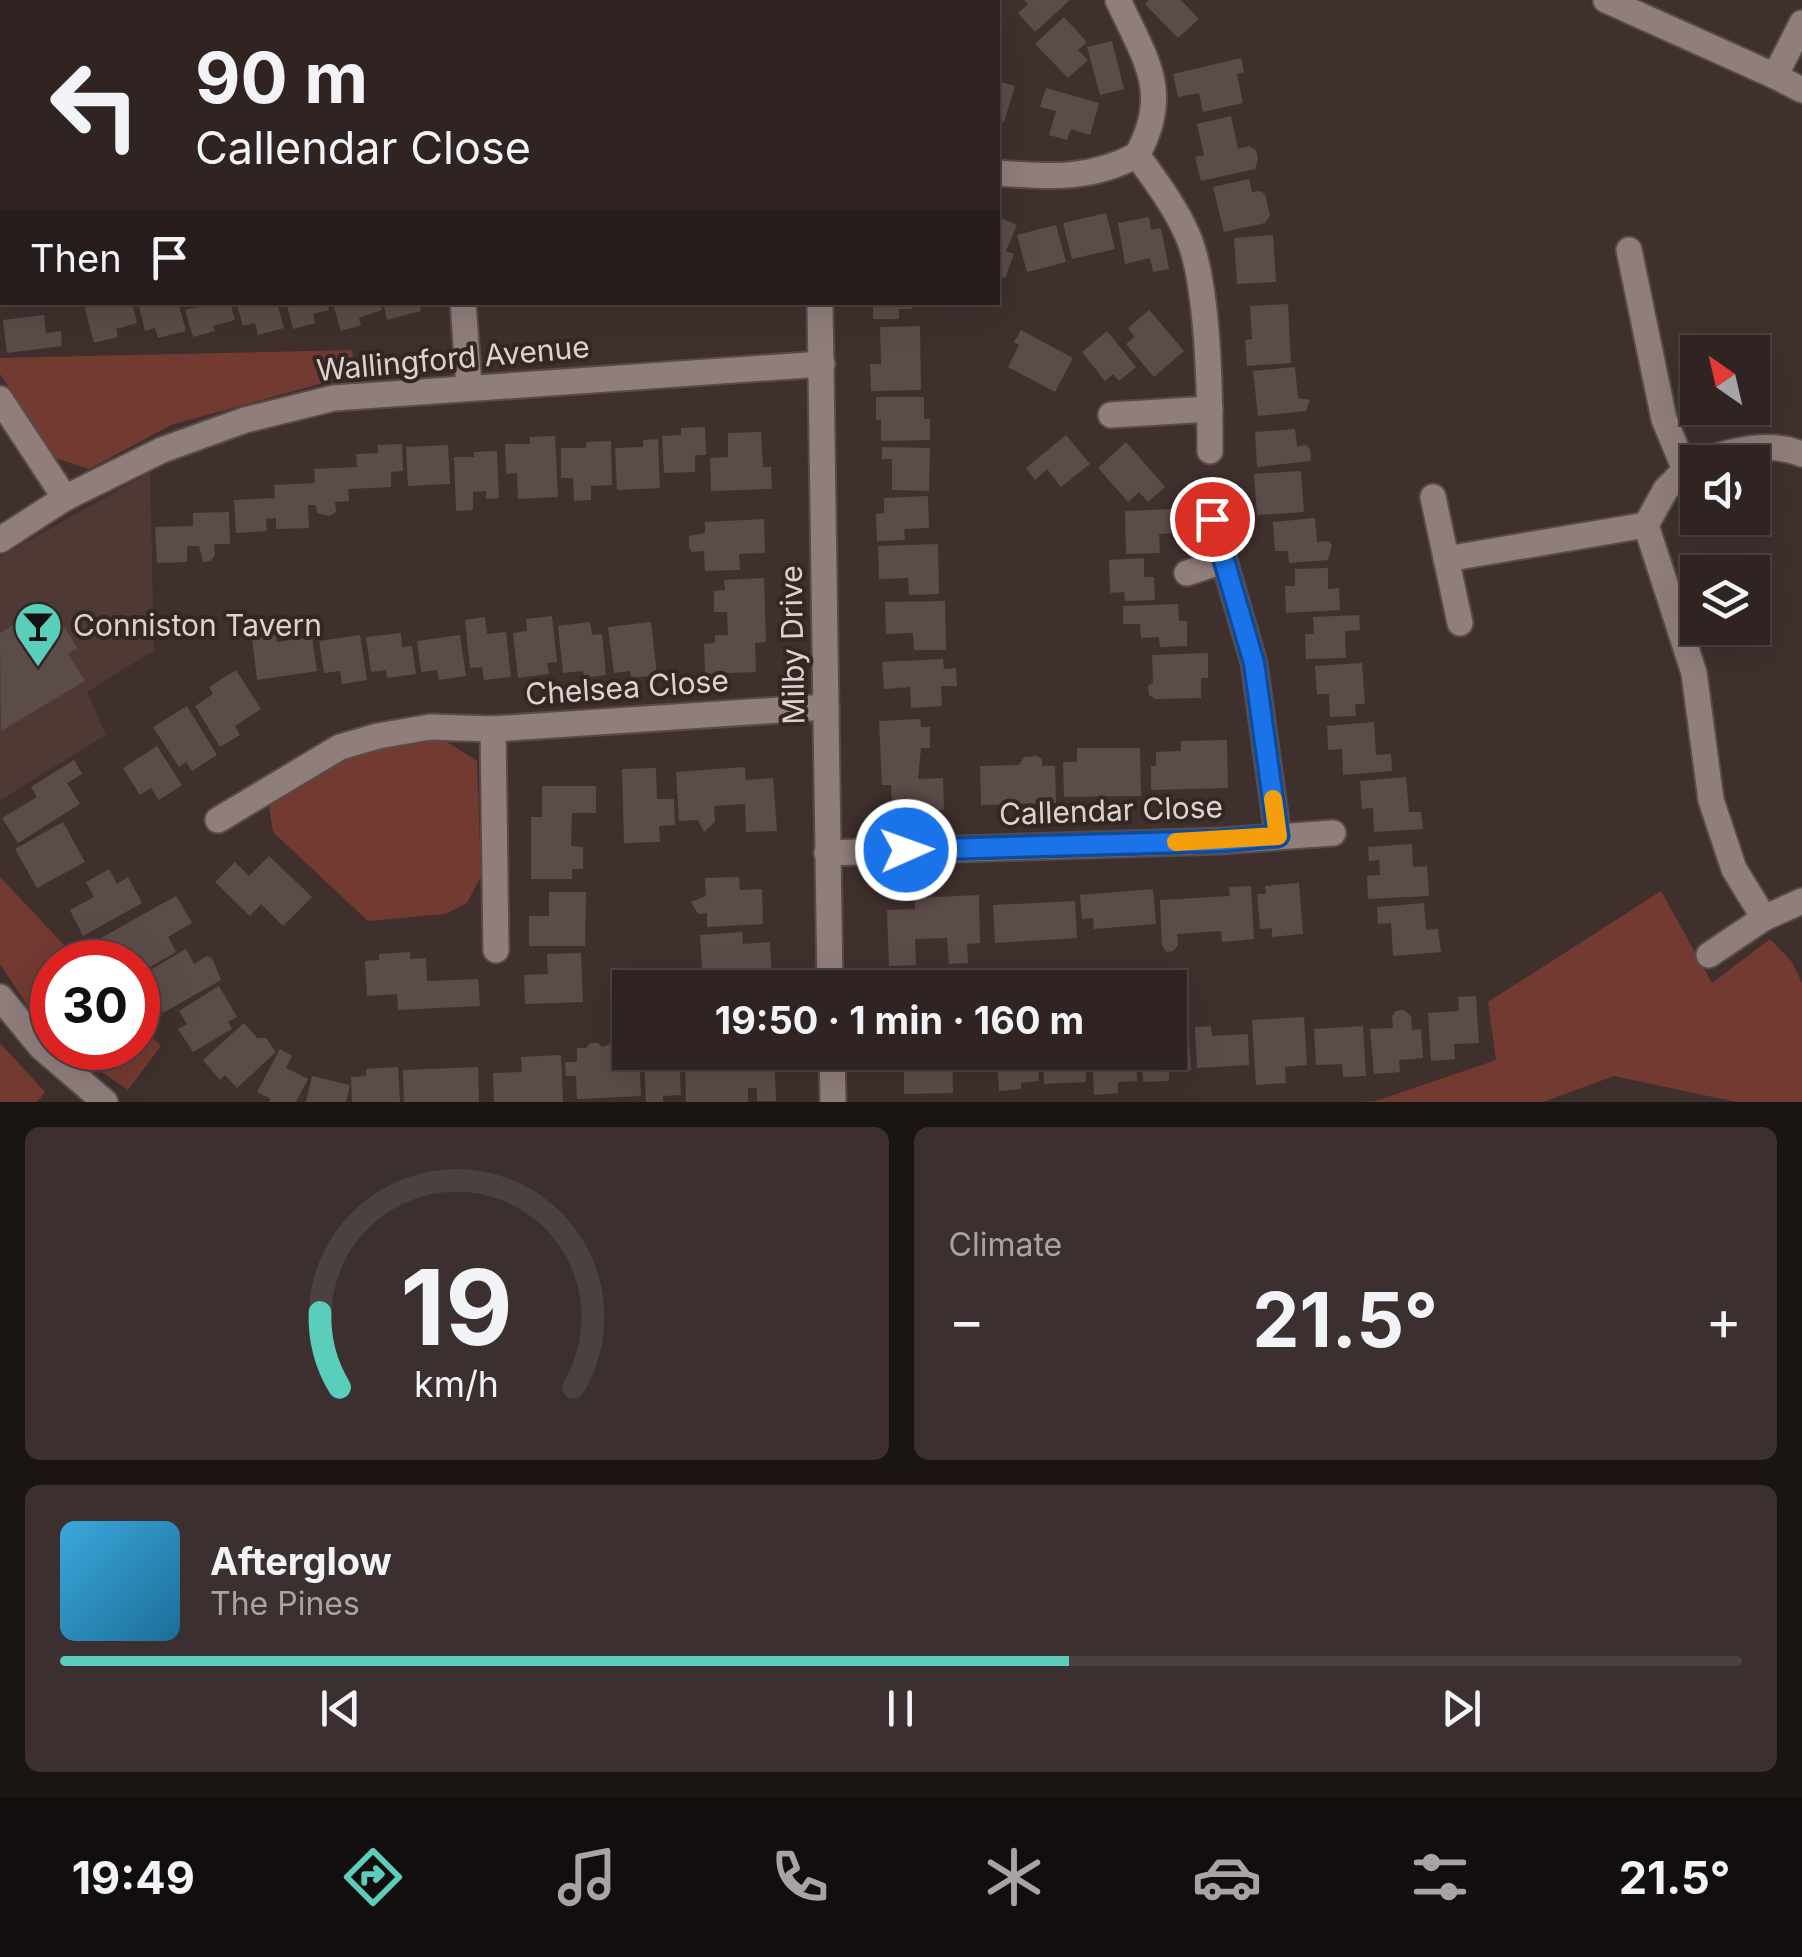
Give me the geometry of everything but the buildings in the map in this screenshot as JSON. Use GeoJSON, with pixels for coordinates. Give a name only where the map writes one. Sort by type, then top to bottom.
{"type":"FeatureCollection","features":[{"type":"Feature","properties":{"kind":"street"},"geometry":{"type":"LineString","coordinates":[[1000,173],[1074,175],[1110,169],[1137,155],[1155,110],[1155,83],[1118,0]]}},
{"type":"Feature","properties":{"kind":"street"},"geometry":{"type":"LineString","coordinates":[[1606,0],[1802,90]]}},
{"type":"Feature","properties":{"kind":"street"},"geometry":{"type":"LineString","coordinates":[[1775,76],[1802,24]]}},
{"type":"Feature","properties":{"kind":"street"},"geometry":{"type":"LineString","coordinates":[[1137,155],[1167,197],[1188,237],[1200,279],[1210,450]]}},
{"type":"Feature","properties":{"kind":"street"},"geometry":{"type":"LineString","coordinates":[[1629,250],[1664,419],[1681,445]]}},
{"type":"Feature","properties":{"kind":"street"},"geometry":{"type":"LineString","coordinates":[[463,305],[470,388]]}},
{"type":"Feature","properties":{"kind":"street","name":"Milby Drive"},"geometry":{"type":"LineString","coordinates":[[820,305],[830,970]]}},
{"type":"Feature","properties":{"kind":"street","name":"Wallingford Avenue"},"geometry":{"type":"LineString","coordinates":[[0,540],[65,498],[162,450],[245,420],[334,398],[822,364]]}},
{"type":"Feature","properties":{"kind":"street"},"geometry":{"type":"LineString","coordinates":[[0,398],[65,498]]}},
{"type":"Feature","properties":{"kind":"street"},"geometry":{"type":"LineString","coordinates":[[1111,415],[1210,408]]}},
{"type":"Feature","properties":{"kind":"street"},"geometry":{"type":"LineString","coordinates":[[1770,449],[1802,454]]}},
{"type":"Feature","properties":{"kind":"street"},"geometry":{"type":"LineString","coordinates":[[1680,478],[1666,489],[1646,525],[1694,673],[1712,800],[1734,869],[1764,918]]}},
{"type":"Feature","properties":{"kind":"street"},"geometry":{"type":"LineString","coordinates":[[1432,497],[1460,622]]}},
{"type":"Feature","properties":{"kind":"street"},"geometry":{"type":"LineString","coordinates":[[1212,519],[1254,663],[1278,836]]}},
{"type":"Feature","properties":{"kind":"street"},"geometry":{"type":"LineString","coordinates":[[1446,558],[1646,525]]}},
{"type":"Feature","properties":{"kind":"street"},"geometry":{"type":"LineString","coordinates":[[1187,573],[1224,561]]}},
{"type":"Feature","properties":{"kind":"street","name":"Chelsea Close"},"geometry":{"type":"LineString","coordinates":[[218,820],[340,747],[378,736],[430,727],[493,730],[826,707]]}},
{"type":"Feature","properties":{"kind":"street","name":"Chelsea Close"},"geometry":{"type":"LineString","coordinates":[[493,730],[496,950]]}},
{"type":"Feature","properties":{"kind":"street","name":"Callendar Close"},"geometry":{"type":"LineString","coordinates":[[827,853],[1221,841],[1333,832]]}},
{"type":"Feature","properties":{"kind":"street"},"geometry":{"type":"LineString","coordinates":[[1710,954],[1764,918],[1802,901]]}},
{"type":"Feature","properties":{"kind":"street"},"geometry":{"type":"LineString","coordinates":[[0,997],[40,1048],[104,1102]]}},
{"type":"Feature","properties":{"kind":"street"},"geometry":{"type":"LineString","coordinates":[[832,1070],[833,1102]]}},
{"type":"Feature","properties":{"kind":"shaded area"},"geometry":{"type":"Polygon","coordinates":[[[352,350],[355,374],[171,425],[89,469],[55,458],[0,374],[0,358],[352,350]]]}},
{"type":"Feature","properties":{"kind":"shaded area"},"geometry":{"type":"Polygon","coordinates":[[[150,472],[154,650],[87,692],[106,735],[0,800],[0,557],[150,472]]]}},
{"type":"Feature","properties":{"kind":"shaded area"},"geometry":{"type":"Polygon","coordinates":[[[426,738],[444,740],[477,761],[481,876],[467,903],[445,914],[368,921],[273,832],[269,805],[324,768],[382,747],[426,738]]]}},
{"type":"Feature","properties":{"kind":"shaded area"},"geometry":{"type":"Polygon","coordinates":[[[0,877],[59,940],[30,940],[30,1008],[0,964],[0,877]]]}},
{"type":"Feature","properties":{"kind":"shaded area"},"geometry":{"type":"Polygon","coordinates":[[[1661,891],[1712,983],[1770,939],[1792,962],[1802,983],[1802,1102],[1736,1102],[1614,1076],[1543,1102],[1361,1102],[1376,1101],[1496,1060],[1488,1002],[1661,891]]]}},
{"type":"Feature","properties":{"kind":"shaded area"},"geometry":{"type":"Polygon","coordinates":[[[0,1043],[45,1092],[37,1102],[0,1102],[0,1043]]]}},
{"type":"Feature","properties":{"kind":"shaded area"},"geometry":{"type":"Polygon","coordinates":[[[98,1070],[143,1070],[128,1090],[98,1070]]]}},
{"type":"Feature","properties":{"kind":"slow traffic"},"geometry":{"type":"LineString","coordinates":[[1176,842],[1278,836],[1273,799]]}},
{"type":"Feature","properties":{"kind":"place","name":"Conniston Tavern"},"geometry":{"type":"Point","coordinates":[38,668]}},
{"type":"Feature","properties":{"kind":"route"},"geometry":{"type":"LineString","coordinates":[[906,850],[1278,836],[1254,663],[1212,519]]}}]}
